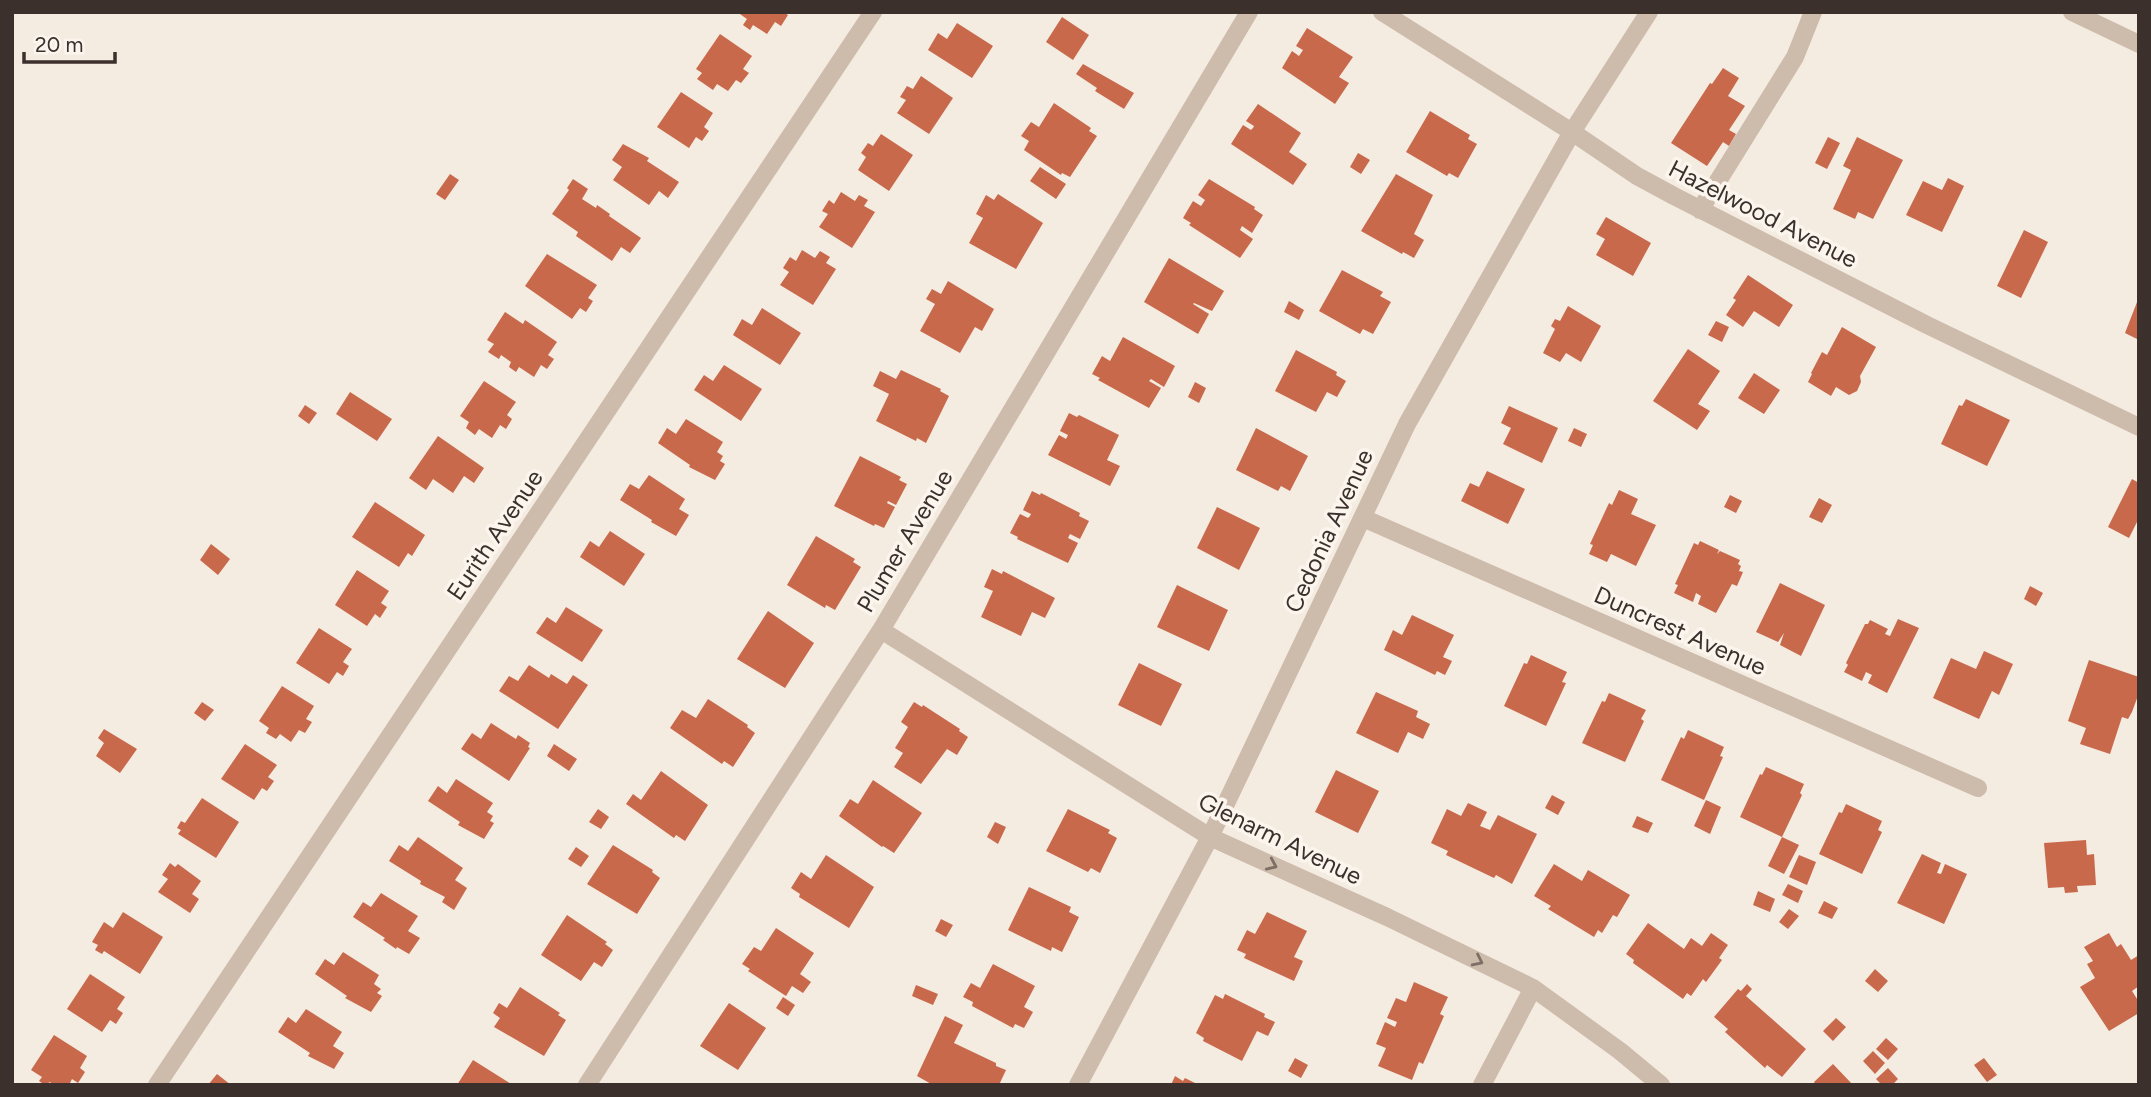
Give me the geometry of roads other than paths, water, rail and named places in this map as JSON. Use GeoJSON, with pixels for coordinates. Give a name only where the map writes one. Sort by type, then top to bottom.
{"type":"FeatureCollection","features":[{"type":"Feature","properties":{"kind":"street","name":"Eurith Avenue"},"geometry":{"type":"LineString","coordinates":[[157,1085],[873,12]]}},
{"type":"Feature","properties":{"kind":"street","name":"Plumer Avenue"},"geometry":{"type":"LineString","coordinates":[[587,1085],[881,629],[1249,12]]}},
{"type":"Feature","properties":{"kind":"street","name":"Hazelwood Avenue"},"geometry":{"type":"LineString","coordinates":[[1382,12],[1572,131],[1637,176],[1927,325],[2139,427]]}},
{"type":"Feature","properties":{"kind":"street","name":"Cedonia Avenue"},"geometry":{"type":"LineString","coordinates":[[1078,1085],[1210,837],[1407,424],[1572,131],[1649,12]]}},
{"type":"Feature","properties":{"kind":"street"},"geometry":{"type":"LineString","coordinates":[[1700,210],[1795,57],[1813,12]]}},
{"type":"Feature","properties":{"kind":"street"},"geometry":{"type":"LineString","coordinates":[[2072,12],[2139,44]]}},
{"type":"Feature","properties":{"kind":"street","name":"Duncrest Avenue"},"geometry":{"type":"LineString","coordinates":[[1363,518],[1978,788]]}},
{"type":"Feature","properties":{"kind":"street","name":"Glenarm Avenue"},"geometry":{"type":"LineString","coordinates":[[881,629],[1210,837],[1387,917],[1533,988],[1620,1051],[1661,1085]]}},
{"type":"Feature","properties":{"kind":"street"},"geometry":{"type":"LineString","coordinates":[[1482,1085],[1533,988]]}}]}
